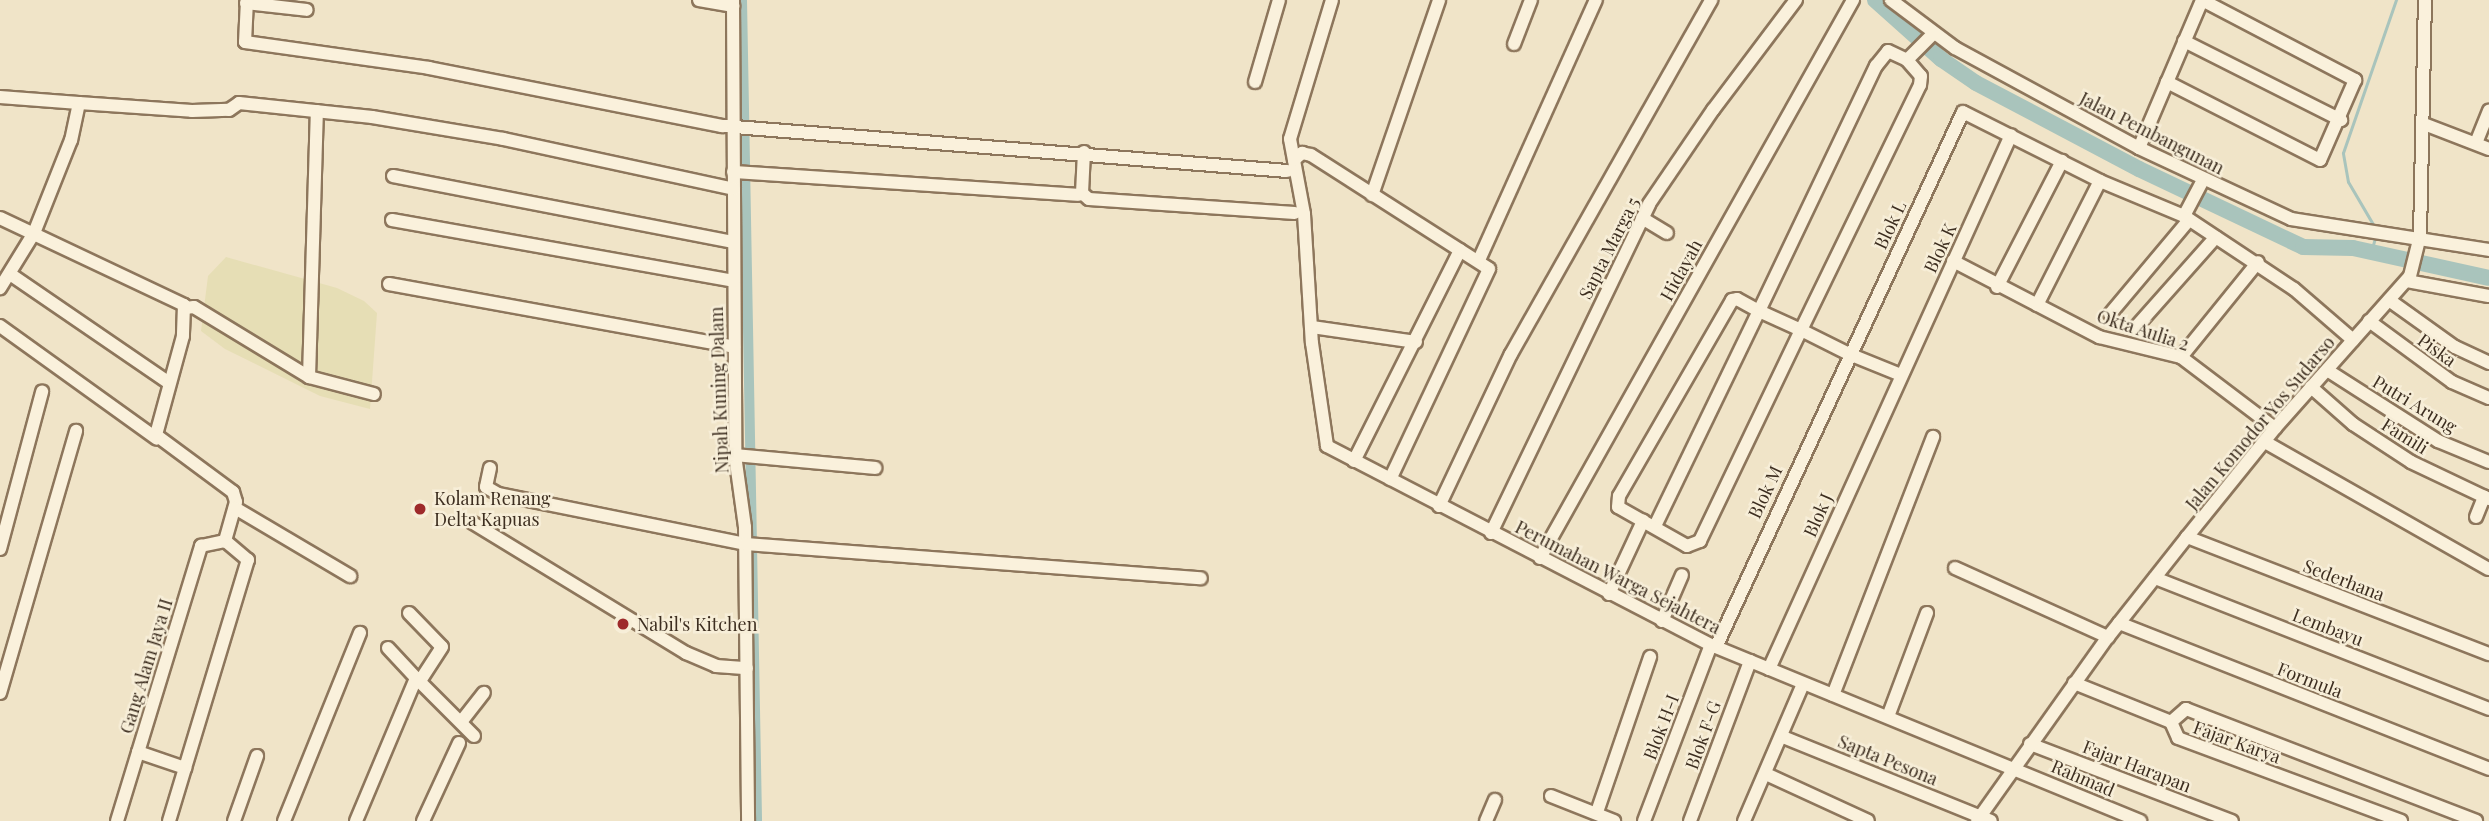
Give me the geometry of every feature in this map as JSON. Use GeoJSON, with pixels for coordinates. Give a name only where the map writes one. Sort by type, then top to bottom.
{"type":"FeatureCollection","features":[{"type":"Feature","properties":{"kind":"street"},"geometry":{"type":"LineString","coordinates":[[699,0],[733,3]]}},
{"type":"Feature","properties":{"kind":"street"},"geometry":{"type":"LineString","coordinates":[[1255,82],[1279,0]]}},
{"type":"Feature","properties":{"kind":"street","name":"Perumahan Warga Sejahtera"},"geometry":{"type":"LineString","coordinates":[[1332,0],[1290,139],[1290,166],[1304,214],[1324,440],[1354,461],[1439,506],[1714,646],[1803,684],[1889,714],[2013,767]]}},
{"type":"Feature","properties":{"kind":"street"},"geometry":{"type":"LineString","coordinates":[[1372,195],[1440,0]]}},
{"type":"Feature","properties":{"kind":"street"},"geometry":{"type":"LineString","coordinates":[[1514,44],[1531,0]]}},
{"type":"Feature","properties":{"kind":"street"},"geometry":{"type":"LineString","coordinates":[[1479,260],[1596,0]]}},
{"type":"Feature","properties":{"kind":"street"},"geometry":{"type":"LineString","coordinates":[[1439,506],[1511,354],[1711,0]]}},
{"type":"Feature","properties":{"kind":"street","name":"Sapta Marga 5"},"geometry":{"type":"LineString","coordinates":[[1491,533],[1642,218],[1713,110],[1796,0]]}},
{"type":"Feature","properties":{"kind":"street","name":"Jalan Pembangunan"},"geometry":{"type":"LineString","coordinates":[[1891,0],[1930,37],[2139,148],[2200,185],[2291,219],[2359,232],[2420,236],[2489,250]]}},
{"type":"Feature","properties":{"kind":"street"},"geometry":{"type":"LineString","coordinates":[[2139,148],[2184,41],[2203,0],[2354,79],[2342,120],[2322,159],[2316,160],[2167,82]]}},
{"type":"Feature","properties":{"kind":"street"},"geometry":{"type":"LineString","coordinates":[[2425,0],[2420,236],[2409,276],[2489,296]]}},
{"type":"Feature","properties":{"kind":"street"},"geometry":{"type":"LineString","coordinates":[[307,10],[246,2],[245,42],[429,68],[734,128],[1290,166],[1302,153],[1311,155],[1479,260],[1489,275],[1390,479]]}},
{"type":"Feature","properties":{"kind":"street","name":"Hidayah"},"geometry":{"type":"LineString","coordinates":[[1540,558],[1852,2]]}},
{"type":"Feature","properties":{"kind":"street","name":"Nipah Kuning Dalam"},"geometry":{"type":"LineString","coordinates":[[733,3],[734,347],[745,455],[750,545],[747,668],[748,821]]}},
{"type":"Feature","properties":{"kind":"street"},"geometry":{"type":"LineString","coordinates":[[1911,57],[1930,37]]}},
{"type":"Feature","properties":{"kind":"street"},"geometry":{"type":"LineString","coordinates":[[2184,41],[2342,120]]}},
{"type":"Feature","properties":{"kind":"street"},"geometry":{"type":"LineString","coordinates":[[1609,593],[1648,523],[1759,311],[1876,66],[1888,51],[1911,57],[1921,76],[1920,85],[1801,330],[1700,541],[1687,546],[1648,523],[1618,507],[1619,496],[1730,302],[1737,299],[1759,311],[1801,330],[1849,354],[1901,375]]}},
{"type":"Feature","properties":{"kind":"street"},"geometry":{"type":"LineString","coordinates":[[0,97],[192,111],[230,110],[239,103],[317,111],[453,129],[734,189]]}},
{"type":"Feature","properties":{"kind":"street"},"geometry":{"type":"LineString","coordinates":[[0,288],[34,233],[71,140],[79,103]]}},
{"type":"Feature","properties":{"kind":"street"},"geometry":{"type":"LineString","coordinates":[[309,377],[317,111]]}},
{"type":"Feature","properties":{"kind":"street"},"geometry":{"type":"LineString","coordinates":[[2476,143],[2489,111]]}},
{"type":"Feature","properties":{"kind":"street","name":"Blok L"},"geometry":{"type":"LineString","coordinates":[[1849,354],[1965,112],[2011,135]]}},
{"type":"Feature","properties":{"kind":"street"},"geometry":{"type":"LineString","coordinates":[[2424,124],[2489,149]]}},
{"type":"Feature","properties":{"kind":"street"},"geometry":{"type":"LineString","coordinates":[[2011,135],[2100,181],[2188,214],[2216,237],[2258,262],[2353,340]]}},
{"type":"Feature","properties":{"kind":"street","name":"Blok K"},"geometry":{"type":"LineString","coordinates":[[1901,375],[2011,135]]}},
{"type":"Feature","properties":{"kind":"street"},"geometry":{"type":"LineString","coordinates":[[1084,152],[1082,193],[1089,199],[1294,213]]}},
{"type":"Feature","properties":{"kind":"street"},"geometry":{"type":"LineString","coordinates":[[1997,287],[2062,161]]}},
{"type":"Feature","properties":{"kind":"street"},"geometry":{"type":"LineString","coordinates":[[733,172],[1078,195]]}},
{"type":"Feature","properties":{"kind":"street"},"geometry":{"type":"LineString","coordinates":[[393,176],[734,242]]}},
{"type":"Feature","properties":{"kind":"street"},"geometry":{"type":"LineString","coordinates":[[2037,305],[2100,181]]}},
{"type":"Feature","properties":{"kind":"street"},"geometry":{"type":"LineString","coordinates":[[2110,314],[2188,214],[2200,185]]}},
{"type":"Feature","properties":{"kind":"street"},"geometry":{"type":"LineString","coordinates":[[0,218],[185,308],[194,307],[309,377],[374,394]]}},
{"type":"Feature","properties":{"kind":"street"},"geometry":{"type":"LineString","coordinates":[[1642,218],[1667,233]]}},
{"type":"Feature","properties":{"kind":"street"},"geometry":{"type":"LineString","coordinates":[[392,220],[734,281]]}},
{"type":"Feature","properties":{"kind":"street"},"geometry":{"type":"LineString","coordinates":[[2136,327],[2216,237]]}},
{"type":"Feature","properties":{"kind":"street"},"geometry":{"type":"LineString","coordinates":[[1354,461],[1460,250]]}},
{"type":"Feature","properties":{"kind":"street","name":"Okta Aulia 2"},"geometry":{"type":"LineString","coordinates":[[1953,261],[1997,287],[2108,341],[2181,357],[2275,428]]}},
{"type":"Feature","properties":{"kind":"street"},"geometry":{"type":"LineString","coordinates":[[2181,357],[2258,262]]}},
{"type":"Feature","properties":{"kind":"street"},"geometry":{"type":"LineString","coordinates":[[10,274],[169,383]]}},
{"type":"Feature","properties":{"kind":"street","name":"Jalan Komodor Yos Sudarso"},"geometry":{"type":"LineString","coordinates":[[1983,819],[2013,767],[2108,637],[2275,428],[2409,276]]}},
{"type":"Feature","properties":{"kind":"street"},"geometry":{"type":"LineString","coordinates":[[389,284],[734,347]]}},
{"type":"Feature","properties":{"kind":"street"},"geometry":{"type":"LineString","coordinates":[[2389,300],[2455,347],[2489,363]]}},
{"type":"Feature","properties":{"kind":"street"},"geometry":{"type":"LineString","coordinates":[[157,439],[183,336],[185,308]]}},
{"type":"Feature","properties":{"kind":"street","name":"Piska"},"geometry":{"type":"LineString","coordinates":[[2369,321],[2452,382],[2489,398]]}},
{"type":"Feature","properties":{"kind":"street"},"geometry":{"type":"LineString","coordinates":[[0,326],[233,492],[235,508],[225,541],[248,560],[169,821]]}},
{"type":"Feature","properties":{"kind":"street"},"geometry":{"type":"LineString","coordinates":[[1312,327],[1416,342]]}},
{"type":"Feature","properties":{"kind":"street","name":"Blok M"},"geometry":{"type":"LineString","coordinates":[[1714,646],[1849,354]]}},
{"type":"Feature","properties":{"kind":"street","name":"Putri Arung"},"geometry":{"type":"LineString","coordinates":[[2327,370],[2438,441],[2489,462]]}},
{"type":"Feature","properties":{"kind":"street","name":"Blok J"},"geometry":{"type":"LineString","coordinates":[[1769,669],[1901,375]]}},
{"type":"Feature","properties":{"kind":"street","name":"Famili"},"geometry":{"type":"LineString","coordinates":[[2311,387],[2353,424],[2411,461],[2487,498]]}},
{"type":"Feature","properties":{"kind":"street"},"geometry":{"type":"LineString","coordinates":[[0,549],[42,392]]}},
{"type":"Feature","properties":{"kind":"street"},"geometry":{"type":"LineString","coordinates":[[0,693],[76,431]]}},
{"type":"Feature","properties":{"kind":"street"},"geometry":{"type":"LineString","coordinates":[[1833,695],[1933,437]]}},
{"type":"Feature","properties":{"kind":"street"},"geometry":{"type":"LineString","coordinates":[[2266,442],[2489,569]]}},
{"type":"Feature","properties":{"kind":"street"},"geometry":{"type":"LineString","coordinates":[[745,455],[875,468]]}},
{"type":"Feature","properties":{"kind":"street"},"geometry":{"type":"LineString","coordinates":[[490,468],[486,487],[498,494],[750,545],[1200,578]]}},
{"type":"Feature","properties":{"kind":"street"},"geometry":{"type":"LineString","coordinates":[[2476,517],[2487,498]]}},
{"type":"Feature","properties":{"kind":"street"},"geometry":{"type":"LineString","coordinates":[[235,508],[350,576]]}},
{"type":"Feature","properties":{"kind":"street"},"geometry":{"type":"LineString","coordinates":[[473,523],[686,653],[716,666],[747,668]]}},
{"type":"Feature","properties":{"kind":"street","name":"Sederhana"},"geometry":{"type":"LineString","coordinates":[[2187,537],[2489,654]]}},
{"type":"Feature","properties":{"kind":"street","name":"Gang Alam Jaya II"},"geometry":{"type":"LineString","coordinates":[[117,821],[201,544],[225,541]]}},
{"type":"Feature","properties":{"kind":"street"},"geometry":{"type":"LineString","coordinates":[[1955,568],[2108,637]]}},
{"type":"Feature","properties":{"kind":"street"},"geometry":{"type":"LineString","coordinates":[[1662,621],[1682,575]]}},
{"type":"Feature","properties":{"kind":"street","name":"Lembayu"},"geometry":{"type":"LineString","coordinates":[[2155,578],[2489,709]]}},
{"type":"Feature","properties":{"kind":"street"},"geometry":{"type":"LineString","coordinates":[[356,821],[418,679],[442,647],[409,613]]}},
{"type":"Feature","properties":{"kind":"street"},"geometry":{"type":"LineString","coordinates":[[1889,714],[1927,613]]}},
{"type":"Feature","properties":{"kind":"street","name":"Formula"},"geometry":{"type":"LineString","coordinates":[[2119,623],[2489,769]]}},
{"type":"Feature","properties":{"kind":"street"},"geometry":{"type":"LineString","coordinates":[[284,821],[360,633]]}},
{"type":"Feature","properties":{"kind":"street","name":"Blok H-I"},"geometry":{"type":"LineString","coordinates":[[1644,821],[1714,646]]}},
{"type":"Feature","properties":{"kind":"street"},"geometry":{"type":"LineString","coordinates":[[388,648],[474,736]]}},
{"type":"Feature","properties":{"kind":"street"},"geometry":{"type":"LineString","coordinates":[[1597,812],[1650,657]]}},
{"type":"Feature","properties":{"kind":"street","name":"Blok F-G"},"geometry":{"type":"LineString","coordinates":[[1690,821],[1750,661]]}},
{"type":"Feature","properties":{"kind":"street","name":"Fajar Karya"},"geometry":{"type":"LineString","coordinates":[[2074,683],[2171,722],[2178,738],[2401,821]]}},
{"type":"Feature","properties":{"kind":"street"},"geometry":{"type":"LineString","coordinates":[[1745,821],[1783,737],[1803,684]]}},
{"type":"Feature","properties":{"kind":"street"},"geometry":{"type":"LineString","coordinates":[[461,722],[484,692]]}},
{"type":"Feature","properties":{"kind":"street"},"geometry":{"type":"LineString","coordinates":[[2171,722],[2186,709],[2476,821]]}},
{"type":"Feature","properties":{"kind":"street","name":"Sapta Pesona"},"geometry":{"type":"LineString","coordinates":[[1783,737],[1983,819]]}},
{"type":"Feature","properties":{"kind":"street"},"geometry":{"type":"LineString","coordinates":[[422,821],[459,743]]}},
{"type":"Feature","properties":{"kind":"street","name":"Fajar Harapan"},"geometry":{"type":"LineString","coordinates":[[2030,744],[2232,821]]}},
{"type":"Feature","properties":{"kind":"street"},"geometry":{"type":"LineString","coordinates":[[138,752],[185,768]]}},
{"type":"Feature","properties":{"kind":"street"},"geometry":{"type":"LineString","coordinates":[[234,821],[257,756]]}},
{"type":"Feature","properties":{"kind":"street","name":"Rahmad"},"geometry":{"type":"LineString","coordinates":[[2013,767],[2140,821]]}},
{"type":"Feature","properties":{"kind":"street"},"geometry":{"type":"LineString","coordinates":[[1766,774],[1868,821]]}},
{"type":"Feature","properties":{"kind":"street"},"geometry":{"type":"LineString","coordinates":[[1551,796],[1614,821]]}},
{"type":"Feature","properties":{"kind":"street"},"geometry":{"type":"LineString","coordinates":[[1486,821],[1495,800]]}},
{"type":"Feature","properties":{"kind":"shaded area"},"geometry":{"type":"Polygon","coordinates":[[[226,257],[337,288],[364,301],[377,313],[370,409],[320,396],[225,349],[201,331],[208,276],[226,257]]]}},
{"type":"Feature","properties":{"kind":"waterway"},"geometry":{"type":"LineString","coordinates":[[742,0],[757,821]]}},
{"type":"Feature","properties":{"kind":"waterway"},"geometry":{"type":"LineString","coordinates":[[1875,0],[1941,59],[1976,83],[2139,169],[2303,247],[2353,248],[2489,278]]}},
{"type":"Feature","properties":{"kind":"waterway"},"geometry":{"type":"LineString","coordinates":[[2375,228],[2348,182],[2343,153],[2396,0]]}},
{"type":"Feature","properties":{"kind":"waterway"},"geometry":{"type":"LineString","coordinates":[[2371,252],[2375,238]]}},
{"type":"Feature","properties":{"kind":"place","name":"Kolam Renang Delta Kapuas"},"geometry":{"type":"Point","coordinates":[420,509]}},
{"type":"Feature","properties":{"kind":"place","name":"Nabil's Kitchen"},"geometry":{"type":"Point","coordinates":[623,624]}}]}
